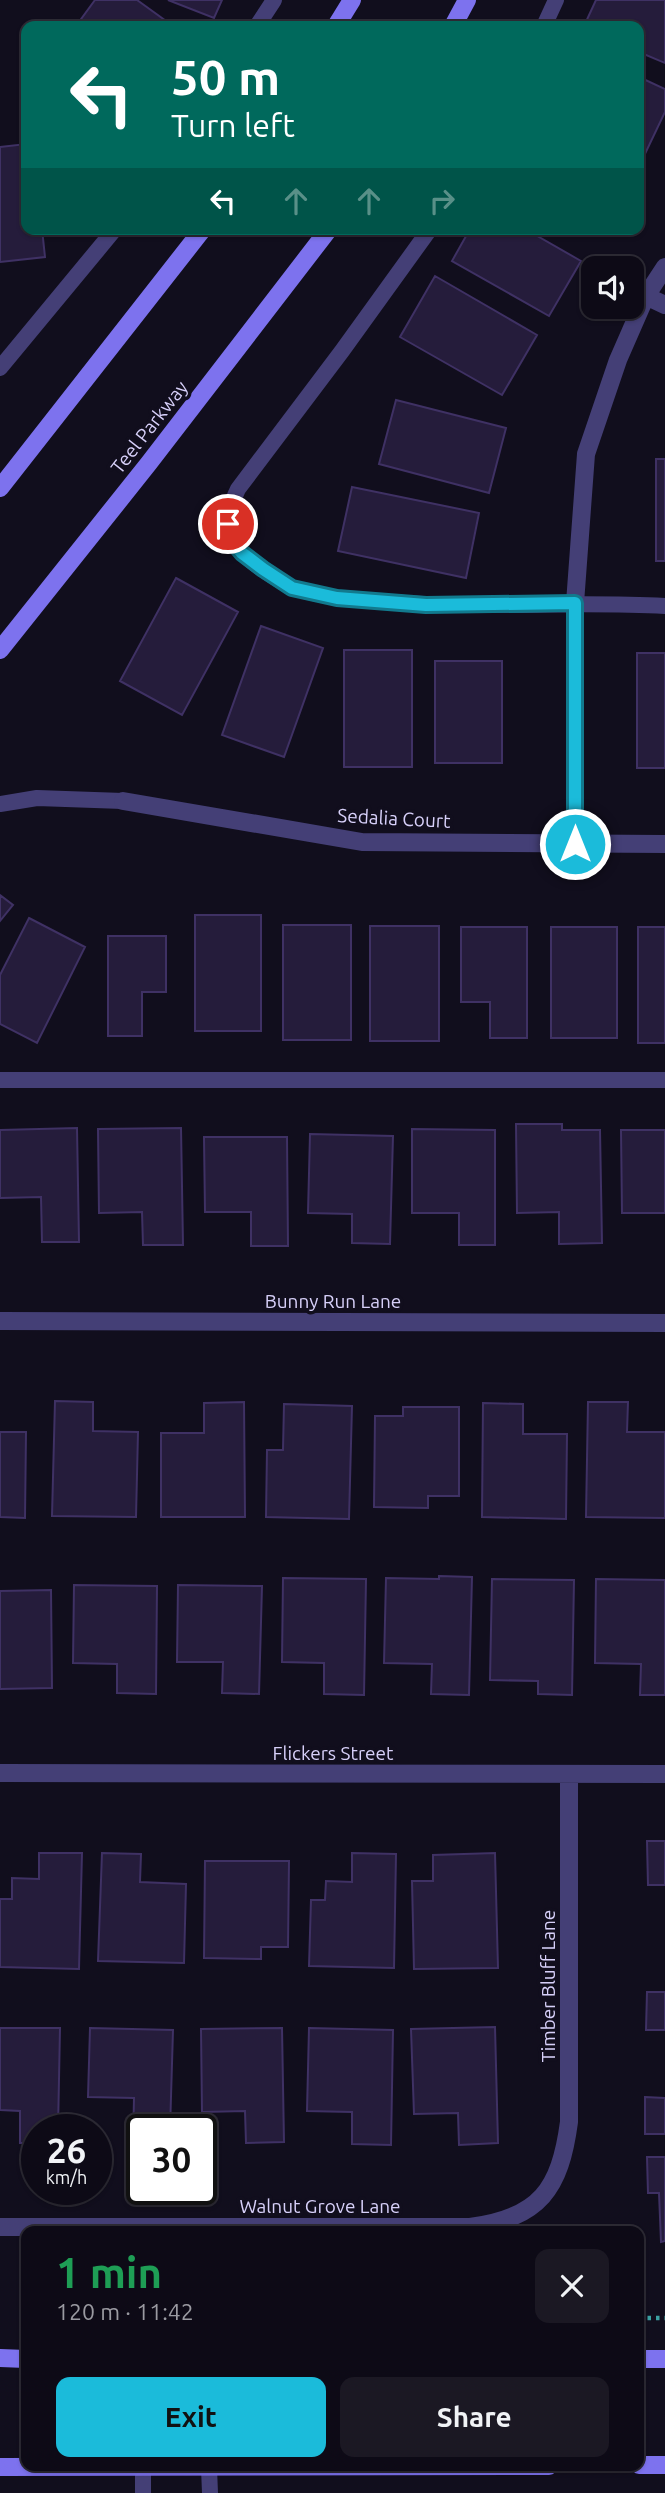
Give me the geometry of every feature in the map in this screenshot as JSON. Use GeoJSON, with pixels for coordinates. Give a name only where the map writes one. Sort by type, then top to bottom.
{"type":"FeatureCollection","features":[{"type":"Feature","properties":{"kind":"main road"},"geometry":{"type":"LineString","coordinates":[[339,21],[352,0]]}},
{"type":"Feature","properties":{"kind":"main road"},"geometry":{"type":"LineString","coordinates":[[456,21],[467,0]]}},
{"type":"Feature","properties":{"kind":"main road"},"geometry":{"type":"LineString","coordinates":[[0,488],[197,235]]}},
{"type":"Feature","properties":{"kind":"main road","name":"Teel Parkway"},"geometry":{"type":"LineString","coordinates":[[0,650],[325,235]]}},
{"type":"Feature","properties":{"kind":"main road"},"geometry":{"type":"LineString","coordinates":[[0,2358],[21,2359]]}},
{"type":"Feature","properties":{"kind":"main road"},"geometry":{"type":"LineString","coordinates":[[644,2359],[665,2359]]}},
{"type":"Feature","properties":{"kind":"main road"},"geometry":{"type":"LineString","coordinates":[[644,2465],[665,2465]]}},
{"type":"Feature","properties":{"kind":"main road"},"geometry":{"type":"LineString","coordinates":[[0,2467],[21,2467]]}},
{"type":"Feature","properties":{"kind":"street"},"geometry":{"type":"LineString","coordinates":[[575,844],[575,603],[586,454],[618,360],[646,296],[665,267]]}},
{"type":"Feature","properties":{"kind":"street"},"geometry":{"type":"LineString","coordinates":[[646,296],[665,305]]}},
{"type":"Feature","properties":{"kind":"street","name":"Sedalia Court"},"geometry":{"type":"LineString","coordinates":[[124,801],[362,842],[665,844]]}},
{"type":"Feature","properties":{"kind":"street","name":"Bunny Run Lane"},"geometry":{"type":"LineString","coordinates":[[0,1321],[665,1323]]}},
{"type":"Feature","properties":{"kind":"street","name":"Flickers Street"},"geometry":{"type":"LineString","coordinates":[[0,1773],[665,1774]]}},
{"type":"Feature","properties":{"kind":"street","name":"Timber Bluff Lane"},"geometry":{"type":"LineString","coordinates":[[547,2194],[559,2170],[566,2147],[569,2122],[569,1774]]}},
{"type":"Feature","properties":{"kind":"street","name":"Walnut Grove Lane"},"geometry":{"type":"LineString","coordinates":[[482,2226],[499,2223],[526,2211],[547,2194]]}},
{"type":"Feature","properties":{"kind":"street","name":"Walnut Grove Lane"},"geometry":{"type":"LineString","coordinates":[[0,2227],[21,2227]]}},
{"type":"Feature","properties":{"kind":"lane"},"geometry":{"type":"LineString","coordinates":[[260,21],[274,0]]}},
{"type":"Feature","properties":{"kind":"lane"},"geometry":{"type":"LineString","coordinates":[[546,21],[556,0]]}},
{"type":"Feature","properties":{"kind":"lane"},"geometry":{"type":"LineString","coordinates":[[0,368],[110,235]]}},
{"type":"Feature","properties":{"kind":"lane"},"geometry":{"type":"LineString","coordinates":[[426,235],[237,489],[230,505],[228,524],[231,540],[242,553],[292,588],[337,598],[426,605],[575,603],[665,606]]}},
{"type":"Feature","properties":{"kind":"lane"},"geometry":{"type":"LineString","coordinates":[[0,804],[37,798],[124,801]]}},
{"type":"Feature","properties":{"kind":"lane"},"geometry":{"type":"LineString","coordinates":[[0,1080],[665,1080]]}},
{"type":"Feature","properties":{"kind":"lane"},"geometry":{"type":"LineString","coordinates":[[143,2493],[144,2471]]}},
{"type":"Feature","properties":{"kind":"lane"},"geometry":{"type":"LineString","coordinates":[[209,2471],[210,2493]]}},
{"type":"Feature","properties":{"kind":"path"},"geometry":{"type":"LineString","coordinates":[[644,2318],[665,2318]]}},
{"type":"Feature","properties":{"kind":"building"},"geometry":{"type":"Polygon","coordinates":[[[95,0],[137,0],[166,21],[80,21],[95,0]]]}},
{"type":"Feature","properties":{"kind":"building"},"geometry":{"type":"Polygon","coordinates":[[[168,0],[222,0],[214,18],[168,0]]]}},
{"type":"Feature","properties":{"kind":"building"},"geometry":{"type":"Polygon","coordinates":[[[596,0],[665,0],[665,63],[644,54],[644,21],[586,21],[596,0]]]}},
{"type":"Feature","properties":{"kind":"building"},"geometry":{"type":"Polygon","coordinates":[[[644,79],[665,89],[665,112],[644,156],[644,79]]]}},
{"type":"Feature","properties":{"kind":"building"},"geometry":{"type":"Polygon","coordinates":[[[21,145],[21,235],[43,235],[45,257],[0,262],[0,147],[21,145]]]}},
{"type":"Feature","properties":{"kind":"building"},"geometry":{"type":"Polygon","coordinates":[[[467,235],[536,235],[581,261],[549,316],[452,261],[467,235]]]}},
{"type":"Feature","properties":{"kind":"building"},"geometry":{"type":"Polygon","coordinates":[[[435,276],[537,335],[502,395],[400,337],[435,276]]]}},
{"type":"Feature","properties":{"kind":"building"},"geometry":{"type":"Polygon","coordinates":[[[396,400],[506,428],[489,493],[379,464],[396,400]]]}},
{"type":"Feature","properties":{"kind":"building"},"geometry":{"type":"Polygon","coordinates":[[[656,459],[665,459],[665,561],[656,561],[656,459]]]}},
{"type":"Feature","properties":{"kind":"building"},"geometry":{"type":"Polygon","coordinates":[[[352,487],[479,513],[466,578],[338,551],[352,487]]]}},
{"type":"Feature","properties":{"kind":"building"},"geometry":{"type":"Polygon","coordinates":[[[176,578],[238,612],[182,715],[120,681],[176,578]]]}},
{"type":"Feature","properties":{"kind":"building"},"geometry":{"type":"Polygon","coordinates":[[[261,626],[323,648],[284,757],[222,735],[261,626]]]}},
{"type":"Feature","properties":{"kind":"building"},"geometry":{"type":"Polygon","coordinates":[[[344,650],[412,650],[412,767],[344,767],[344,650]]]}},
{"type":"Feature","properties":{"kind":"building"},"geometry":{"type":"Polygon","coordinates":[[[637,653],[665,653],[665,768],[637,768],[637,653]]]}},
{"type":"Feature","properties":{"kind":"building"},"geometry":{"type":"Polygon","coordinates":[[[435,661],[502,661],[502,763],[435,763],[435,661]]]}},
{"type":"Feature","properties":{"kind":"building"},"geometry":{"type":"Polygon","coordinates":[[[0,895],[13,905],[0,921],[0,895]]]}},
{"type":"Feature","properties":{"kind":"building"},"geometry":{"type":"Polygon","coordinates":[[[195,915],[261,915],[261,1031],[195,1031],[195,915]]]}},
{"type":"Feature","properties":{"kind":"building"},"geometry":{"type":"Polygon","coordinates":[[[29,918],[85,947],[37,1043],[0,1024],[0,975],[29,918]]]}},
{"type":"Feature","properties":{"kind":"building"},"geometry":{"type":"Polygon","coordinates":[[[283,925],[351,925],[351,1040],[283,1040],[283,925]]]}},
{"type":"Feature","properties":{"kind":"building"},"geometry":{"type":"Polygon","coordinates":[[[370,926],[439,926],[439,1041],[370,1041],[370,926]]]}},
{"type":"Feature","properties":{"kind":"building"},"geometry":{"type":"Polygon","coordinates":[[[461,927],[527,927],[527,1038],[490,1038],[490,1002],[461,1002],[461,927]]]}},
{"type":"Feature","properties":{"kind":"building"},"geometry":{"type":"Polygon","coordinates":[[[551,927],[617,927],[617,1038],[551,1038],[551,927]]]}},
{"type":"Feature","properties":{"kind":"building"},"geometry":{"type":"Polygon","coordinates":[[[638,927],[665,927],[665,1043],[638,1043],[638,927]]]}},
{"type":"Feature","properties":{"kind":"building"},"geometry":{"type":"Polygon","coordinates":[[[108,936],[166,936],[166,992],[142,992],[142,1036],[108,1036],[108,936]]]}},
{"type":"Feature","properties":{"kind":"building"},"geometry":{"type":"Polygon","coordinates":[[[516,1124],[562,1124],[562,1130],[600,1130],[602,1243],[559,1244],[559,1212],[517,1213],[516,1124]]]}},
{"type":"Feature","properties":{"kind":"building"},"geometry":{"type":"Polygon","coordinates":[[[77,1128],[79,1242],[42,1242],[41,1197],[0,1198],[0,1130],[77,1128]]]}},
{"type":"Feature","properties":{"kind":"building"},"geometry":{"type":"Polygon","coordinates":[[[181,1128],[183,1245],[143,1245],[142,1212],[99,1213],[98,1129],[181,1128]]]}},
{"type":"Feature","properties":{"kind":"building"},"geometry":{"type":"Polygon","coordinates":[[[412,1129],[495,1130],[495,1245],[459,1245],[459,1213],[412,1213],[412,1129]]]}},
{"type":"Feature","properties":{"kind":"building"},"geometry":{"type":"Polygon","coordinates":[[[621,1130],[665,1130],[665,1213],[622,1213],[621,1130]]]}},
{"type":"Feature","properties":{"kind":"building"},"geometry":{"type":"Polygon","coordinates":[[[310,1134],[393,1136],[390,1244],[352,1243],[352,1214],[308,1213],[310,1134]]]}},
{"type":"Feature","properties":{"kind":"building"},"geometry":{"type":"Polygon","coordinates":[[[204,1137],[287,1137],[288,1246],[251,1246],[251,1212],[205,1212],[204,1137]]]}},
{"type":"Feature","properties":{"kind":"building"},"geometry":{"type":"Polygon","coordinates":[[[55,1401],[93,1402],[93,1431],[138,1432],[136,1517],[52,1516],[55,1401]]]}},
{"type":"Feature","properties":{"kind":"building"},"geometry":{"type":"Polygon","coordinates":[[[244,1402],[245,1517],[161,1517],[161,1433],[204,1433],[204,1403],[244,1402]]]}},
{"type":"Feature","properties":{"kind":"building"},"geometry":{"type":"Polygon","coordinates":[[[588,1402],[628,1402],[627,1432],[665,1432],[665,1518],[586,1517],[588,1402]]]}},
{"type":"Feature","properties":{"kind":"building"},"geometry":{"type":"Polygon","coordinates":[[[483,1403],[523,1404],[523,1434],[567,1434],[566,1519],[482,1517],[483,1403]]]}},
{"type":"Feature","properties":{"kind":"building"},"geometry":{"type":"Polygon","coordinates":[[[284,1404],[352,1406],[349,1519],[266,1517],[267,1450],[283,1450],[284,1404]]]}},
{"type":"Feature","properties":{"kind":"building"},"geometry":{"type":"Polygon","coordinates":[[[403,1407],[459,1407],[459,1496],[428,1496],[428,1508],[374,1507],[375,1416],[403,1416],[403,1407]]]}},
{"type":"Feature","properties":{"kind":"building"},"geometry":{"type":"Polygon","coordinates":[[[0,1432],[26,1432],[25,1518],[0,1517],[0,1432]]]}},
{"type":"Feature","properties":{"kind":"building"},"geometry":{"type":"Polygon","coordinates":[[[439,1576],[472,1577],[469,1695],[431,1694],[432,1664],[384,1663],[386,1578],[439,1579],[439,1576]]]}},
{"type":"Feature","properties":{"kind":"building"},"geometry":{"type":"Polygon","coordinates":[[[283,1578],[366,1579],[364,1695],[324,1694],[324,1663],[282,1662],[283,1578]]]}},
{"type":"Feature","properties":{"kind":"building"},"geometry":{"type":"Polygon","coordinates":[[[492,1579],[574,1580],[572,1695],[538,1694],[538,1681],[490,1680],[492,1579]]]}},
{"type":"Feature","properties":{"kind":"building"},"geometry":{"type":"Polygon","coordinates":[[[596,1579],[665,1580],[665,1695],[640,1695],[641,1664],[595,1663],[596,1579]]]}},
{"type":"Feature","properties":{"kind":"building"},"geometry":{"type":"Polygon","coordinates":[[[74,1585],[157,1586],[156,1694],[117,1693],[117,1664],[73,1663],[74,1585]]]}},
{"type":"Feature","properties":{"kind":"building"},"geometry":{"type":"Polygon","coordinates":[[[178,1585],[262,1586],[259,1694],[222,1693],[223,1662],[177,1662],[178,1585]]]}},
{"type":"Feature","properties":{"kind":"building"},"geometry":{"type":"Polygon","coordinates":[[[51,1590],[52,1688],[0,1689],[0,1591],[51,1590]]]}},
{"type":"Feature","properties":{"kind":"building"},"geometry":{"type":"Polygon","coordinates":[[[647,1841],[665,1841],[665,1885],[648,1885],[647,1841]]]}},
{"type":"Feature","properties":{"kind":"building"},"geometry":{"type":"Polygon","coordinates":[[[39,1853],[82,1853],[79,1969],[0,1967],[0,1899],[12,1899],[12,1878],[39,1879],[39,1853]]]}},
{"type":"Feature","properties":{"kind":"building"},"geometry":{"type":"Polygon","coordinates":[[[102,1853],[141,1854],[140,1882],[186,1884],[184,1963],[98,1961],[102,1853]]]}},
{"type":"Feature","properties":{"kind":"building"},"geometry":{"type":"Polygon","coordinates":[[[352,1853],[396,1854],[394,1968],[309,1966],[311,1900],[325,1900],[326,1881],[352,1882],[352,1853]]]}},
{"type":"Feature","properties":{"kind":"building"},"geometry":{"type":"Polygon","coordinates":[[[495,1853],[498,1968],[414,1969],[412,1881],[433,1881],[433,1855],[495,1853]]]}},
{"type":"Feature","properties":{"kind":"building"},"geometry":{"type":"Polygon","coordinates":[[[205,1861],[289,1861],[288,1947],[261,1947],[261,1959],[204,1958],[205,1861]]]}},
{"type":"Feature","properties":{"kind":"building"},"geometry":{"type":"Polygon","coordinates":[[[647,1992],[665,1992],[665,2030],[646,2030],[647,1992]]]}},
{"type":"Feature","properties":{"kind":"building"},"geometry":{"type":"Polygon","coordinates":[[[495,2027],[498,2143],[459,2145],[458,2113],[414,2114],[411,2029],[495,2027]]]}},
{"type":"Feature","properties":{"kind":"building"},"geometry":{"type":"Polygon","coordinates":[[[0,2028],[60,2028],[58,2114],[21,2114],[20,2143],[20,2111],[0,2110],[0,2028]]]}},
{"type":"Feature","properties":{"kind":"building"},"geometry":{"type":"Polygon","coordinates":[[[90,2028],[173,2030],[170,2114],[134,2114],[134,2098],[88,2097],[90,2028]]]}},
{"type":"Feature","properties":{"kind":"building"},"geometry":{"type":"Polygon","coordinates":[[[282,2028],[284,2142],[246,2143],[245,2111],[202,2112],[201,2029],[282,2028]]]}},
{"type":"Feature","properties":{"kind":"building"},"geometry":{"type":"Polygon","coordinates":[[[309,2028],[393,2030],[391,2145],[352,2144],[352,2112],[307,2111],[309,2028]]]}},
{"type":"Feature","properties":{"kind":"building"},"geometry":{"type":"Polygon","coordinates":[[[645,2097],[665,2098],[665,2134],[645,2134],[645,2097]]]}},
{"type":"Feature","properties":{"kind":"building"},"geometry":{"type":"Polygon","coordinates":[[[647,2157],[665,2157],[665,2241],[661,2242],[659,2193],[648,2193],[647,2157]]]}},
{"type":"Feature","properties":{"kind":"route"},"geometry":{"type":"LineString","coordinates":[[228,524],[231,540],[242,553],[292,588],[337,598],[426,605],[575,603],[575,844]]}}]}
